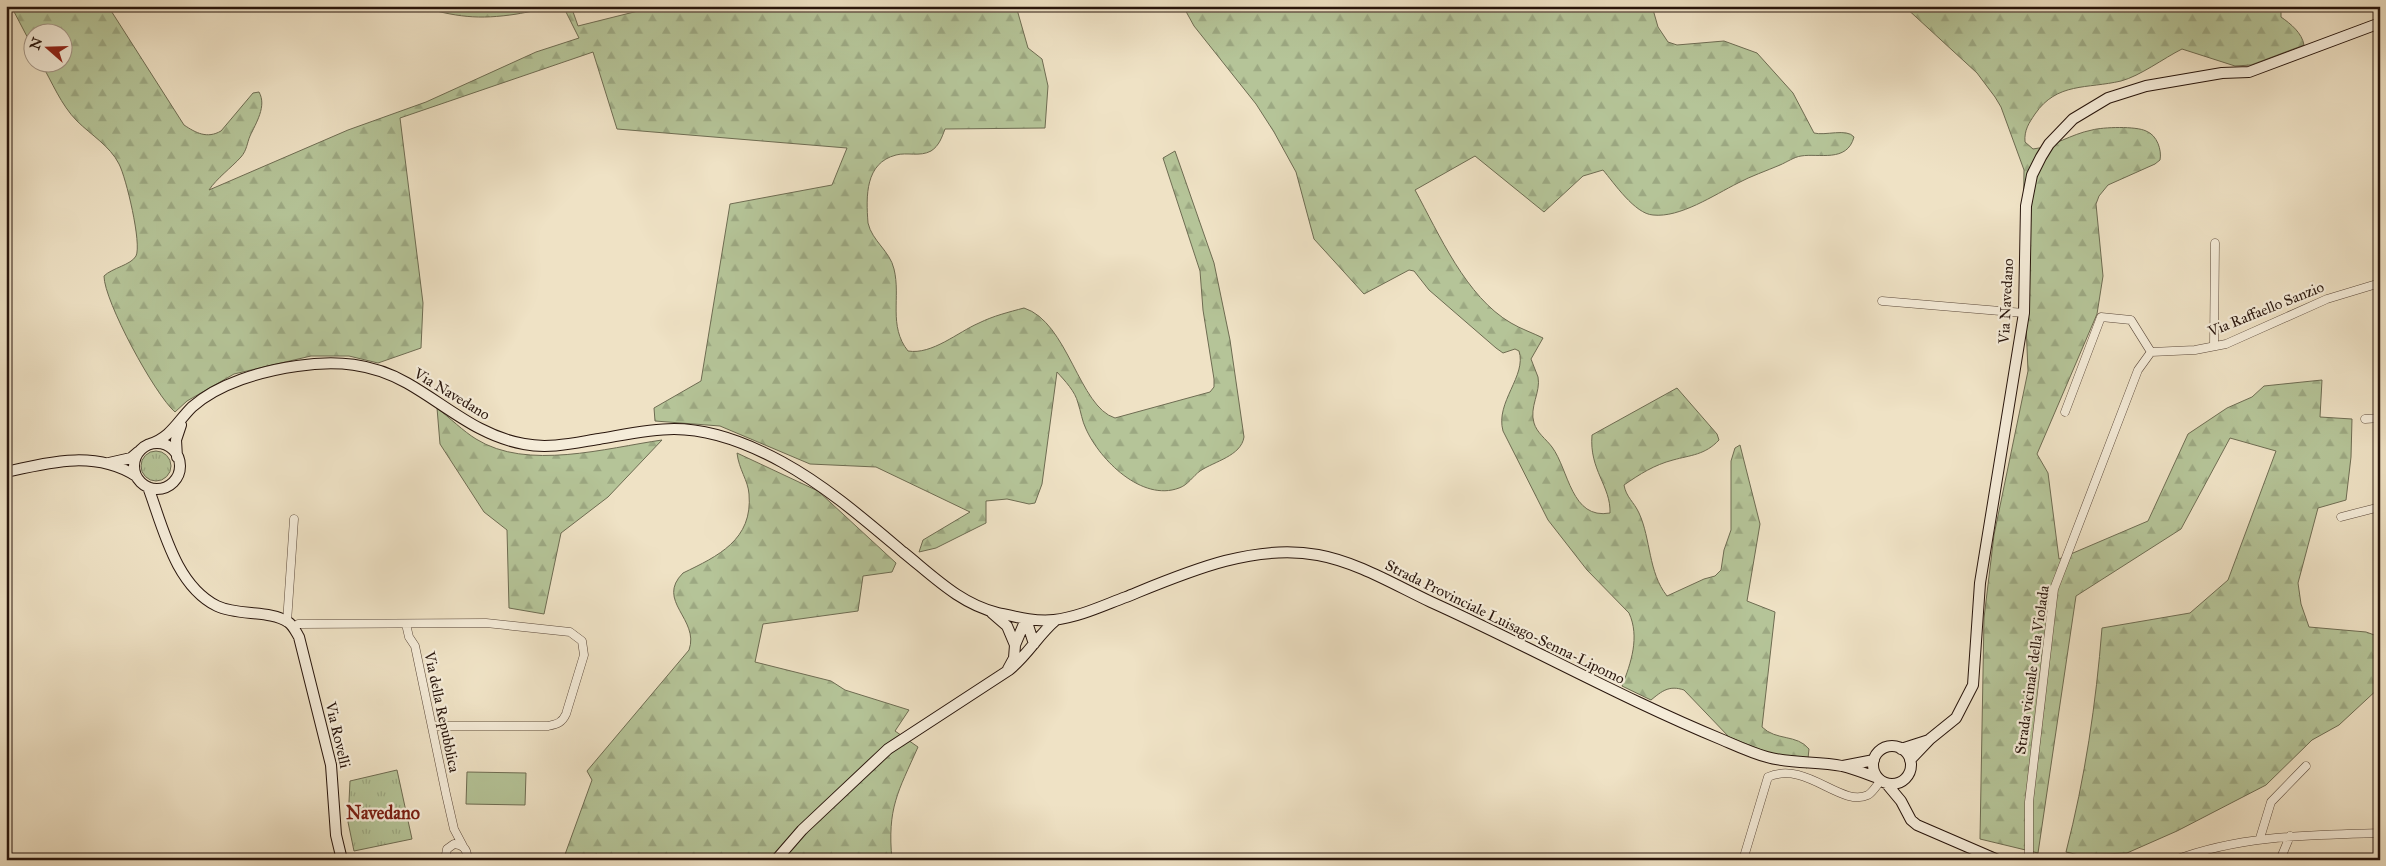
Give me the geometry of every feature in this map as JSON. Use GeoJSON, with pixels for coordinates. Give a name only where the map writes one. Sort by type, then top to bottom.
{"type":"FeatureCollection","features":[{"type":"Feature","properties":{"kind":"street","name":"Via Navedano"},"geometry":{"type":"LineString","coordinates":[[1910,760],[1930,739],[1956,718],[1973,685],[1980,583],[2024,313],[2026,206],[2032,175],[2049,144],[2073,118],[2108,98],[2126,91],[2222,73],[2249,72],[2380,24]]}},
{"type":"Feature","properties":{"kind":"street"},"geometry":{"type":"LineString","coordinates":[[2214,346],[2215,243]]}},
{"type":"Feature","properties":{"kind":"street","name":"Via Raffaello Sanzio"},"geometry":{"type":"LineString","coordinates":[[2151,352],[2195,350],[2226,344],[2327,299],[2380,283]]}},
{"type":"Feature","properties":{"kind":"street"},"geometry":{"type":"LineString","coordinates":[[1882,301],[2024,313]]}},
{"type":"Feature","properties":{"kind":"street"},"geometry":{"type":"LineString","coordinates":[[2065,412],[2101,317],[2132,320],[2151,352]]}},
{"type":"Feature","properties":{"kind":"street","name":"Strada vicinale della Violada"},"geometry":{"type":"LineString","coordinates":[[2029,860],[2029,802],[2054,589],[2138,370],[2151,352]]}},
{"type":"Feature","properties":{"kind":"street","name":"Via Navedano"},"geometry":{"type":"LineString","coordinates":[[150,444],[163,440],[204,398],[241,380],[270,371],[298,366],[345,363],[364,366],[406,382],[472,426],[510,441],[530,446],[552,446],[672,428],[696,430],[743,443],[781,461],[812,480],[843,502],[951,591],[970,604],[992,612],[1026,619],[1057,620]]}},
{"type":"Feature","properties":{"kind":"street"},"geometry":{"type":"LineString","coordinates":[[159,518],[159,504],[178,472],[176,440],[184,417]]}},
{"type":"Feature","properties":{"kind":"street"},"geometry":{"type":"LineString","coordinates":[[2365,419],[2380,418]]}},
{"type":"Feature","properties":{"kind":"street"},"geometry":{"type":"LineString","coordinates":[[108,463],[131,458],[150,444],[166,445],[177,457]]}},
{"type":"Feature","properties":{"kind":"street"},"geometry":{"type":"LineString","coordinates":[[136,476],[134,461],[139,452]]}},
{"type":"Feature","properties":{"kind":"street"},"geometry":{"type":"LineString","coordinates":[[6,472],[56,461],[82,459],[108,463],[136,476],[148,487],[173,554],[182,571],[203,596],[217,606],[232,612],[277,618],[290,625],[486,623],[570,632],[582,641],[584,655],[563,720],[548,726],[432,726]]}},
{"type":"Feature","properties":{"kind":"street"},"geometry":{"type":"LineString","coordinates":[[148,487],[156,489],[169,485]]}},
{"type":"Feature","properties":{"kind":"street"},"geometry":{"type":"LineString","coordinates":[[2341,517],[2379,507],[2380,492]]}},
{"type":"Feature","properties":{"kind":"street","name":"Via Rovelli"},"geometry":{"type":"LineString","coordinates":[[294,519],[290,625],[299,637],[332,764],[336,835],[342,860]]}},
{"type":"Feature","properties":{"kind":"street","name":"Strada Provinciale Luisago-Senna-Lipomo"},"geometry":{"type":"LineString","coordinates":[[1057,620],[1076,616],[1149,587],[1250,554],[1314,554],[1341,560],[1481,624],[1588,680],[1723,740],[1770,758],[1843,766],[1882,780]]}},
{"type":"Feature","properties":{"kind":"street"},"geometry":{"type":"LineString","coordinates":[[992,612],[1007,626],[1015,645]]}},
{"type":"Feature","properties":{"kind":"street"},"geometry":{"type":"LineString","coordinates":[[1026,619],[1034,644]]}},
{"type":"Feature","properties":{"kind":"street"},"geometry":{"type":"LineString","coordinates":[[1004,673],[1014,658],[1015,645],[1026,619]]}},
{"type":"Feature","properties":{"kind":"street"},"geometry":{"type":"LineString","coordinates":[[776,860],[802,830],[888,749],[1023,659],[1048,627],[1057,620]]}},
{"type":"Feature","properties":{"kind":"street","name":"Via della Repubblica"},"geometry":{"type":"LineString","coordinates":[[406,624],[409,637],[415,646],[454,829]]}},
{"type":"Feature","properties":{"kind":"street","name":"Via Navedano"},"geometry":{"type":"LineString","coordinates":[[1901,749],[1930,739]]}},
{"type":"Feature","properties":{"kind":"street"},"geometry":{"type":"LineString","coordinates":[[1901,801],[1905,779],[1909,773],[1910,760],[1901,749],[1886,748],[1881,750],[1874,760],[1874,771],[1901,801],[1911,820],[1917,825],[1981,857],[1998,860]]}},
{"type":"Feature","properties":{"kind":"street","name":"Strada Provinciale Luisago-Senna-Lipomo"},"geometry":{"type":"LineString","coordinates":[[1843,766],[1874,760]]}},
{"type":"Feature","properties":{"kind":"street"},"geometry":{"type":"LineString","coordinates":[[2260,838],[2271,802],[2306,766]]}},
{"type":"Feature","properties":{"kind":"street"},"geometry":{"type":"LineString","coordinates":[[1743,860],[1768,777],[1779,772],[1798,774],[1857,798],[1869,794],[1882,780]]}},
{"type":"Feature","properties":{"kind":"street"},"geometry":{"type":"LineString","coordinates":[[1882,780],[1895,784],[1905,779]]}},
{"type":"Feature","properties":{"kind":"street"},"geometry":{"type":"LineString","coordinates":[[444,859],[454,836],[454,829]]}},
{"type":"Feature","properties":{"kind":"street"},"geometry":{"type":"LineString","coordinates":[[454,829],[468,858]]}},
{"type":"Feature","properties":{"kind":"street"},"geometry":{"type":"LineString","coordinates":[[2175,860],[2192,853],[2260,838],[2380,832]]}},
{"type":"Feature","properties":{"kind":"street"},"geometry":{"type":"LineString","coordinates":[[2280,860],[2290,836]]}},
{"type":"Feature","properties":{"kind":"street"},"geometry":{"type":"LineString","coordinates":[[450,846],[459,844],[463,846]]}},
{"type":"Feature","properties":{"kind":"green space"},"geometry":{"type":"Polygon","coordinates":[[[11,6],[108,6],[184,125],[197,133],[211,135],[221,131],[253,93],[259,92],[262,103],[261,109],[245,152],[209,190],[348,130],[426,102],[536,52],[579,38],[563,6],[571,6],[578,26],[658,6],[1016,6],[1028,48],[1042,59],[1048,86],[1045,128],[945,129],[938,144],[931,151],[922,154],[896,155],[878,165],[873,173],[867,202],[868,223],[873,235],[889,257],[894,269],[898,332],[902,341],[908,351],[926,350],[984,321],[1024,308],[1039,316],[1052,330],[1092,398],[1103,411],[1115,418],[1210,392],[1214,387],[1214,379],[1203,310],[1200,271],[1163,158],[1175,151],[1214,263],[1230,340],[1244,437],[1242,444],[1233,453],[1200,471],[1182,487],[1165,491],[1137,484],[1112,465],[1092,441],[1083,423],[1075,394],[1057,372],[1042,484],[1035,503],[1029,504],[1007,499],[986,501],[986,523],[936,548],[919,552],[923,540],[970,512],[876,467],[810,464],[720,426],[655,421],[654,408],[701,381],[730,204],[832,185],[847,148],[617,129],[593,52],[400,118],[423,303],[421,348],[378,363],[349,356],[311,356],[234,374],[187,401],[175,412],[155,387],[132,347],[121,326],[106,288],[104,276],[134,259],[137,249],[135,225],[122,171],[111,152],[71,115],[46,72],[72,72],[72,22],[22,22],[22,27],[11,6]]]}},
{"type":"Feature","properties":{"kind":"green space"},"geometry":{"type":"Polygon","coordinates":[[[418,6],[547,6],[517,14],[479,17],[444,13],[418,6]]]}},
{"type":"Feature","properties":{"kind":"green space"},"geometry":{"type":"Polygon","coordinates":[[[1183,6],[1652,6],[1658,27],[1668,42],[1677,45],[1724,41],[1757,53],[1793,93],[1814,133],[1846,133],[1854,137],[1845,151],[1839,154],[1796,157],[1743,180],[1697,205],[1663,215],[1646,213],[1632,204],[1603,170],[1583,176],[1544,212],[1475,156],[1415,190],[1444,245],[1467,281],[1480,297],[1495,312],[1511,323],[1543,338],[1531,359],[1538,377],[1538,388],[1533,411],[1534,423],[1537,430],[1552,447],[1573,491],[1587,509],[1597,513],[1610,513],[1607,494],[1594,458],[1592,435],[1677,388],[1717,434],[1719,440],[1708,449],[1660,464],[1624,485],[1626,493],[1643,523],[1656,577],[1667,596],[1715,576],[1721,570],[1724,550],[1731,530],[1731,461],[1735,448],[1740,445],[1760,524],[1747,601],[1775,612],[1762,727],[1774,734],[1804,744],[1809,749],[1807,768],[1729,737],[1684,690],[1674,688],[1666,690],[1651,700],[1622,686],[1631,659],[1634,641],[1634,631],[1629,613],[1587,570],[1548,520],[1503,431],[1503,410],[1519,370],[1519,351],[1515,349],[1503,353],[1496,348],[1429,290],[1414,271],[1409,270],[1364,294],[1314,239],[1296,172],[1274,132],[1256,104],[1194,26],[1183,6]]]}},
{"type":"Feature","properties":{"kind":"green space"},"geometry":{"type":"Polygon","coordinates":[[[1904,6],[2281,6],[2281,17],[2292,26],[2303,41],[2304,45],[2251,65],[2235,66],[2182,49],[2128,79],[2073,89],[2053,96],[2035,114],[2025,134],[2025,142],[2033,149],[2048,146],[2092,130],[2135,128],[2150,133],[2156,139],[2160,152],[2160,160],[2155,164],[2108,185],[2099,196],[2096,204],[2103,276],[2097,314],[2037,454],[2048,473],[2059,559],[2148,521],[2188,434],[2227,408],[2252,397],[2264,386],[2322,380],[2320,417],[2352,419],[2351,457],[2346,500],[2318,508],[2298,583],[2301,604],[2309,627],[2366,632],[2380,637],[2380,687],[2339,725],[2312,740],[2266,785],[2177,831],[2127,853],[2079,855],[2066,852],[2089,741],[2097,685],[2102,628],[2190,613],[2228,580],[2276,451],[2230,438],[2181,529],[2076,596],[2038,853],[1980,839],[1984,618],[1994,535],[2028,371],[2023,253],[2024,170],[2001,107],[1995,97],[1977,73],[1904,6]]]}},
{"type":"Feature","properties":{"kind":"green space"},"geometry":{"type":"Polygon","coordinates":[[[437,408],[476,439],[496,449],[519,454],[542,455],[592,452],[662,440],[608,497],[561,533],[544,614],[509,608],[507,530],[484,512],[440,444],[437,408]]]}},
{"type":"Feature","properties":{"kind":"green space"},"geometry":{"type":"Polygon","coordinates":[[[156,451],[167,455],[171,466],[167,477],[156,481],[145,477],[141,466],[145,455],[156,451]]]}},
{"type":"Feature","properties":{"kind":"green space"},"geometry":{"type":"Polygon","coordinates":[[[737,453],[818,491],[896,563],[892,572],[863,576],[858,611],[763,624],[755,662],[831,681],[845,690],[909,710],[895,731],[918,747],[900,789],[893,813],[891,827],[892,860],[599,860],[597,854],[563,860],[592,780],[587,771],[689,650],[691,639],[689,629],[675,601],[676,583],[683,573],[709,560],[731,544],[739,535],[745,523],[749,510],[749,494],[737,453]]]}},
{"type":"Feature","properties":{"kind":"green space"},"geometry":{"type":"Polygon","coordinates":[[[397,770],[412,839],[354,851],[348,822],[350,781],[397,770]]]}},
{"type":"Feature","properties":{"kind":"green space"},"geometry":{"type":"Polygon","coordinates":[[[467,772],[526,773],[525,805],[466,804],[467,772]]]}},
{"type":"Feature","properties":{"kind":"district","name":"Navedano"},"geometry":{"type":"Point","coordinates":[383,813]}}]}
